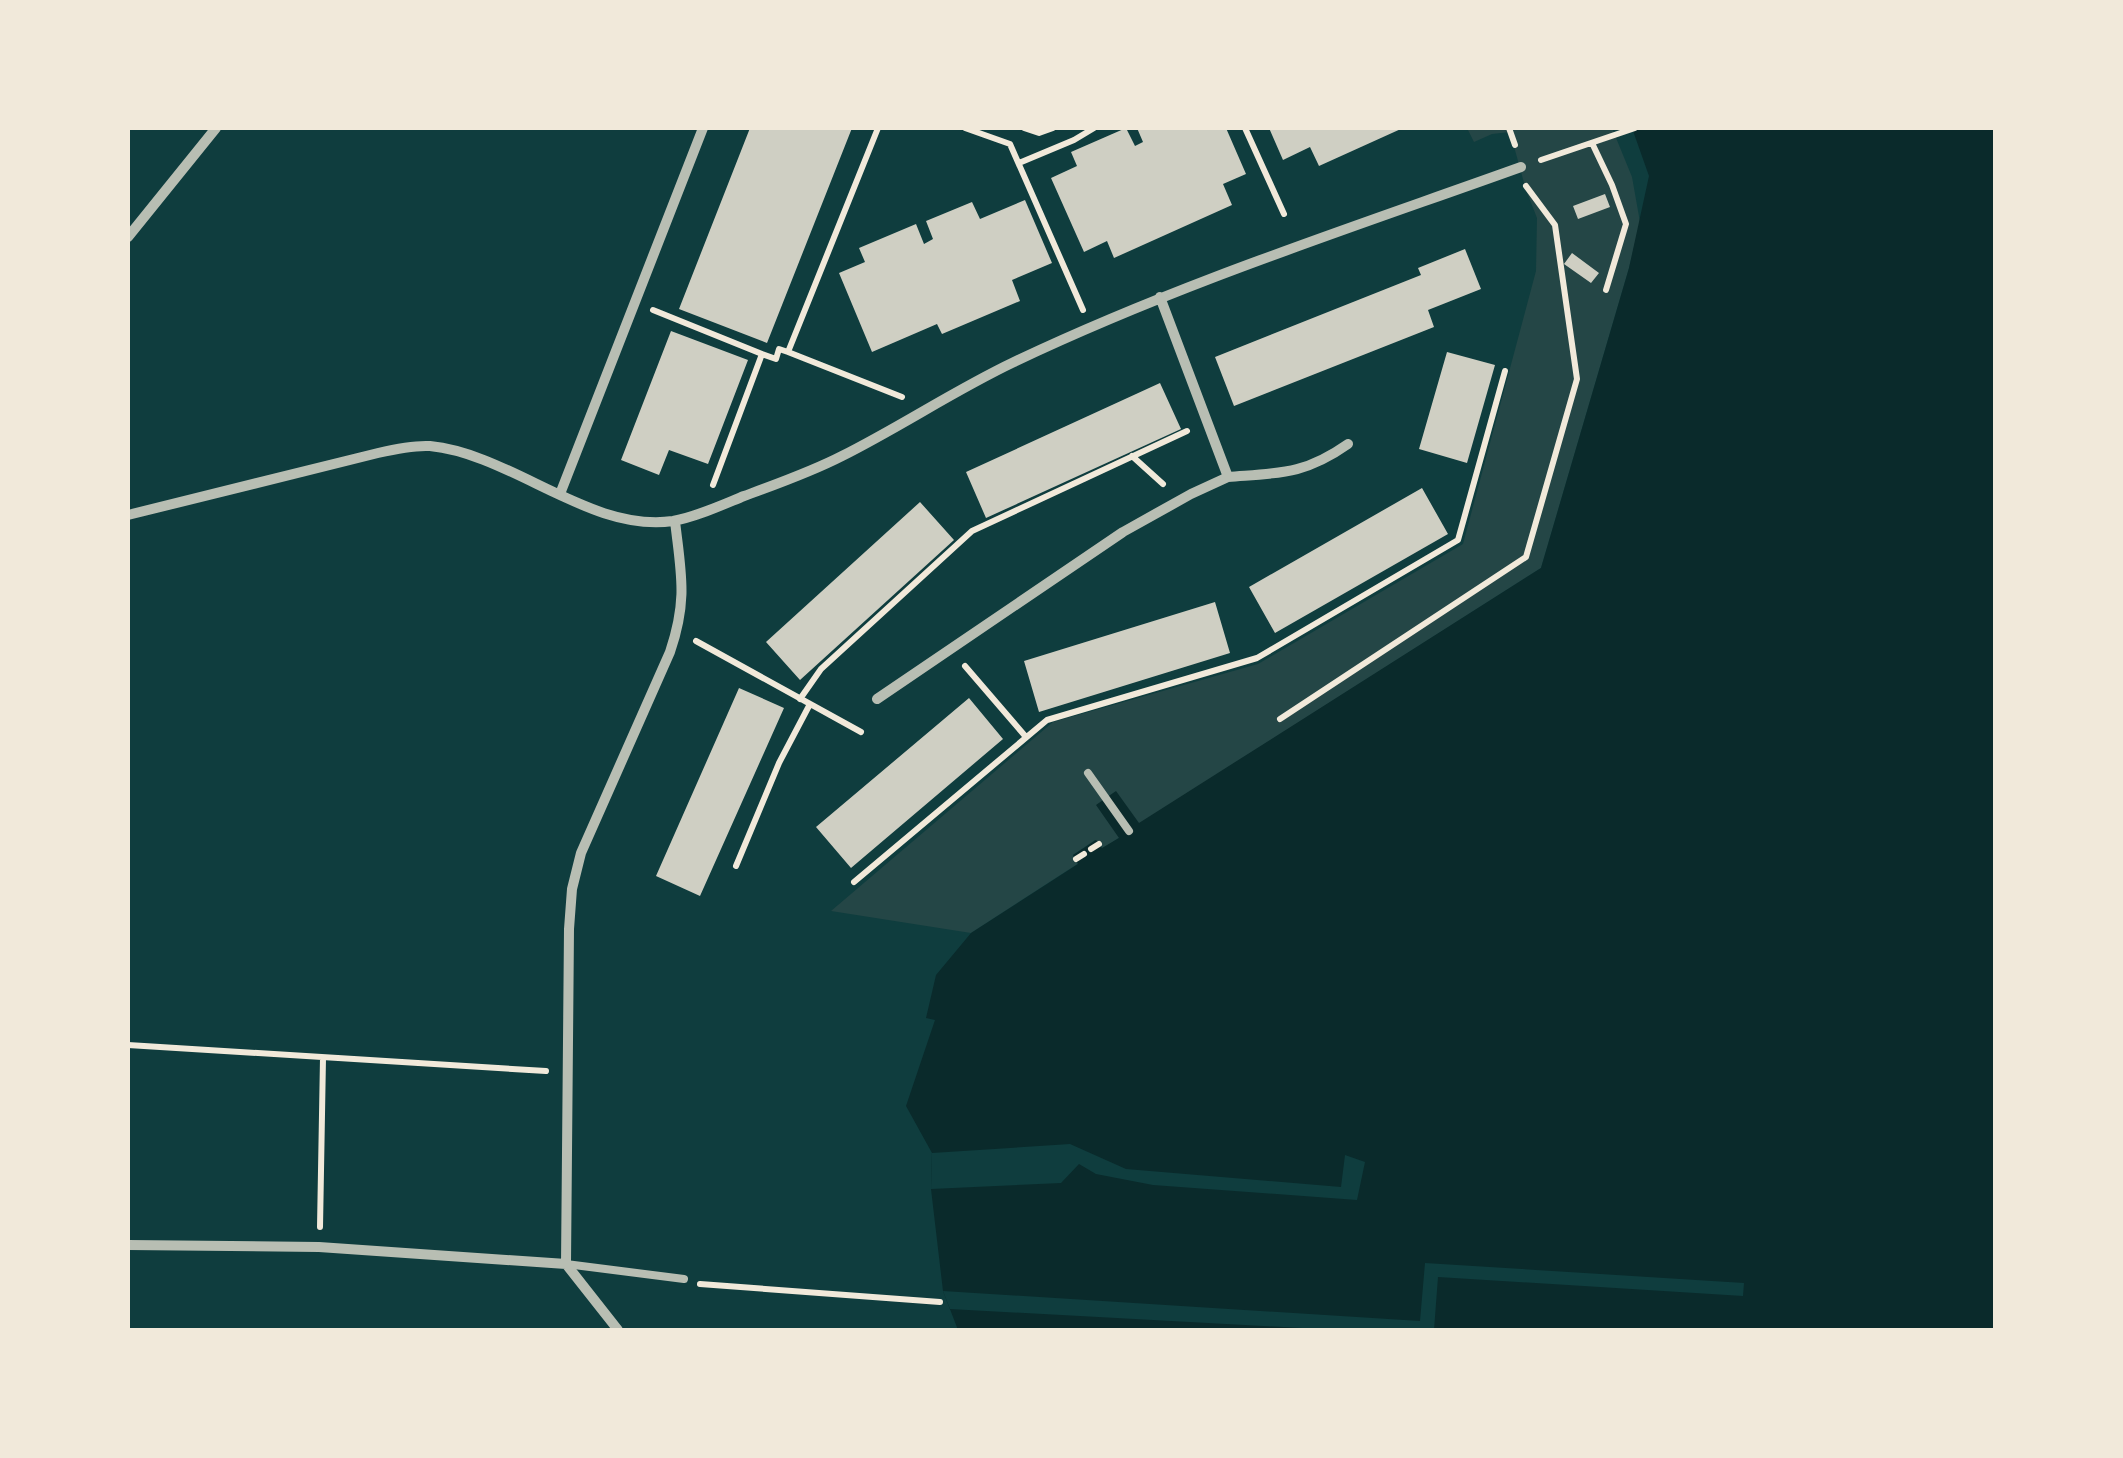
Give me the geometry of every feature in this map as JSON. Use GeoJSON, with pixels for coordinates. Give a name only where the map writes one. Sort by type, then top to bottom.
{"type":"FeatureCollection","features":[{"type":"Feature","properties":{"kind":"street"},"geometry":{"type":"LineString","coordinates":[[128,237],[216,128]]}},
{"type":"Feature","properties":{"kind":"street"},"geometry":{"type":"LineString","coordinates":[[560,494],[703,128]]}},
{"type":"Feature","properties":{"kind":"street"},"geometry":{"type":"LineString","coordinates":[[128,515],[416,446],[471,456],[619,518],[646,522],[675,520],[840,458],[1009,364],[1090,326],[1521,167]]}},
{"type":"Feature","properties":{"kind":"street"},"geometry":{"type":"LineString","coordinates":[[1160,297],[1228,477]]}},
{"type":"Feature","properties":{"kind":"street"},"geometry":{"type":"LineString","coordinates":[[877,699],[1123,532],[1190,494],[1228,477],[1291,472],[1313,466],[1348,444]]}},
{"type":"Feature","properties":{"kind":"street"},"geometry":{"type":"LineString","coordinates":[[618,1330],[566,1264],[569,929],[572,890],[581,853],[678,630],[684,592],[675,520]]}},
{"type":"Feature","properties":{"kind":"street"},"geometry":{"type":"LineString","coordinates":[[128,1245],[320,1247],[566,1264]]}},
{"type":"Feature","properties":{"kind":"lane"},"geometry":{"type":"LineString","coordinates":[[1088,773],[1130,830]]}},
{"type":"Feature","properties":{"kind":"lane"},"geometry":{"type":"LineString","coordinates":[[566,1264],[684,1279]]}},
{"type":"Feature","properties":{"kind":"path"},"geometry":{"type":"LineString","coordinates":[[788,352],[878,128]]}},
{"type":"Feature","properties":{"kind":"path"},"geometry":{"type":"LineString","coordinates":[[965,128],[1010,144],[1090,326]]}},
{"type":"Feature","properties":{"kind":"path"},"geometry":{"type":"LineString","coordinates":[[1024,128],[1039,134],[1053,128]]}},
{"type":"Feature","properties":{"kind":"path"},"geometry":{"type":"LineString","coordinates":[[1019,164],[1094,128]]}},
{"type":"Feature","properties":{"kind":"path"},"geometry":{"type":"LineString","coordinates":[[1245,128],[1284,214]]}},
{"type":"Feature","properties":{"kind":"path"},"geometry":{"type":"LineString","coordinates":[[1280,719],[1526,557],[1577,379],[1556,225],[1526,190],[1521,167],[1635,128]]}},
{"type":"Feature","properties":{"kind":"path"},"geometry":{"type":"LineString","coordinates":[[1592,143],[1626,224],[1606,290]]}},
{"type":"Feature","properties":{"kind":"path"},"geometry":{"type":"LineString","coordinates":[[633,302],[776,359],[779,349],[928,407]]}},
{"type":"Feature","properties":{"kind":"path"},"geometry":{"type":"LineString","coordinates":[[704,511],[762,354]]}},
{"type":"Feature","properties":{"kind":"path"},"geometry":{"type":"LineString","coordinates":[[854,882],[934,819],[1047,720],[1257,658],[1458,540],[1505,371]]}},
{"type":"Feature","properties":{"kind":"path"},"geometry":{"type":"LineString","coordinates":[[800,698],[821,670],[972,530],[1186,431]]}},
{"type":"Feature","properties":{"kind":"path"},"geometry":{"type":"LineString","coordinates":[[1132,456],[1163,484]]}},
{"type":"Feature","properties":{"kind":"path"},"geometry":{"type":"LineString","coordinates":[[678,630],[861,732]]}},
{"type":"Feature","properties":{"kind":"path"},"geometry":{"type":"LineString","coordinates":[[962,663],[1026,737]]}},
{"type":"Feature","properties":{"kind":"path"},"geometry":{"type":"LineString","coordinates":[[736,866],[779,763],[810,704]]}},
{"type":"Feature","properties":{"kind":"path"},"geometry":{"type":"LineString","coordinates":[[1076,859],[1099,844]]}},
{"type":"Feature","properties":{"kind":"path"},"geometry":{"type":"LineString","coordinates":[[128,1045],[567,1072]]}},
{"type":"Feature","properties":{"kind":"path"},"geometry":{"type":"LineString","coordinates":[[320,1247],[323,1058]]}},
{"type":"Feature","properties":{"kind":"path"},"geometry":{"type":"LineString","coordinates":[[684,1279],[704,1286],[940,1302]]}},
{"type":"Feature","properties":{"kind":"shaded area"},"geometry":{"type":"Polygon","coordinates":[[[1467,128],[1612,128],[1632,177],[1640,222],[1541,568],[1139,824],[1115,792],[1097,805],[1120,837],[1102,849],[1095,840],[1073,855],[1079,863],[971,933],[831,911],[1053,722],[1258,664],[1463,544],[1536,271],[1537,218],[1510,132],[1474,142],[1467,128]]]}},
{"type":"Feature","properties":{"kind":"shaded area"},"geometry":{"type":"Polygon","coordinates":[[[1632,128],[1995,128],[1995,1330],[958,1330],[943,1291],[931,1189],[932,1153],[906,1106],[935,1020],[926,1018],[936,975],[971,933],[1078,864],[1073,855],[1096,840],[1102,848],[1119,838],[1096,805],[1116,791],[1139,823],[1541,568],[1629,268],[1649,176],[1632,128]]]}},
{"type":"Feature","properties":{"kind":"pier"},"geometry":{"type":"Polygon","coordinates":[[[1070,1144],[1126,1169],[1341,1187],[1345,1155],[1365,1162],[1357,1200],[1153,1185],[1096,1174],[1079,1164],[1061,1183],[931,1189],[932,1153],[1070,1144]]]}},
{"type":"Feature","properties":{"kind":"pier"},"geometry":{"type":"Polygon","coordinates":[[[1425,1263],[1744,1283],[1743,1296],[1438,1277],[1434,1330],[1338,1330],[950,1309],[943,1291],[1420,1321],[1425,1263]]]}},
{"type":"Feature","properties":{"kind":"building"},"geometry":{"type":"Polygon","coordinates":[[[750,128],[852,128],[767,343],[679,309],[750,128]]]}},
{"type":"Feature","properties":{"kind":"building"},"geometry":{"type":"Polygon","coordinates":[[[1126,128],[1135,146],[1143,142],[1137,128],[1226,128],[1246,174],[1223,184],[1232,205],[1114,258],[1107,241],[1084,252],[1051,178],[1077,166],[1071,152],[1126,128]]]}},
{"type":"Feature","properties":{"kind":"building"},"geometry":{"type":"Polygon","coordinates":[[[1269,128],[1403,128],[1319,166],[1310,147],[1283,160],[1269,128]]]}},
{"type":"Feature","properties":{"kind":"building"},"geometry":{"type":"Polygon","coordinates":[[[1605,194],[1610,207],[1578,219],[1573,206],[1605,194]]]}},
{"type":"Feature","properties":{"kind":"building"},"geometry":{"type":"Polygon","coordinates":[[[1025,200],[1052,263],[1012,280],[1020,301],[942,334],[937,324],[872,352],[839,273],[865,262],[859,248],[916,224],[924,244],[933,239],[926,221],[972,202],[980,219],[1025,200]]]}},
{"type":"Feature","properties":{"kind":"building"},"geometry":{"type":"Polygon","coordinates":[[[1465,249],[1481,289],[1428,310],[1434,327],[1234,406],[1215,357],[1421,275],[1418,268],[1465,249]]]}},
{"type":"Feature","properties":{"kind":"building"},"geometry":{"type":"Polygon","coordinates":[[[1572,253],[1599,273],[1591,283],[1564,264],[1572,253]]]}},
{"type":"Feature","properties":{"kind":"building"},"geometry":{"type":"Polygon","coordinates":[[[671,331],[748,360],[708,464],[669,450],[659,475],[621,460],[671,331]]]}},
{"type":"Feature","properties":{"kind":"building"},"geometry":{"type":"Polygon","coordinates":[[[1447,352],[1495,365],[1467,463],[1419,449],[1447,352]]]}},
{"type":"Feature","properties":{"kind":"building"},"geometry":{"type":"Polygon","coordinates":[[[1160,383],[1181,429],[986,518],[966,472],[1160,383]]]}},
{"type":"Feature","properties":{"kind":"building"},"geometry":{"type":"Polygon","coordinates":[[[1422,488],[1448,534],[1275,633],[1249,587],[1422,488]]]}},
{"type":"Feature","properties":{"kind":"building"},"geometry":{"type":"Polygon","coordinates":[[[920,502],[954,540],[800,680],[766,642],[920,502]]]}},
{"type":"Feature","properties":{"kind":"building"},"geometry":{"type":"Polygon","coordinates":[[[1215,602],[1230,653],[1039,712],[1024,661],[1215,602]]]}},
{"type":"Feature","properties":{"kind":"building"},"geometry":{"type":"Polygon","coordinates":[[[739,688],[784,708],[700,896],[656,876],[739,688]]]}},
{"type":"Feature","properties":{"kind":"building"},"geometry":{"type":"Polygon","coordinates":[[[969,698],[1003,739],[851,868],[816,827],[969,698]]]}}]}
